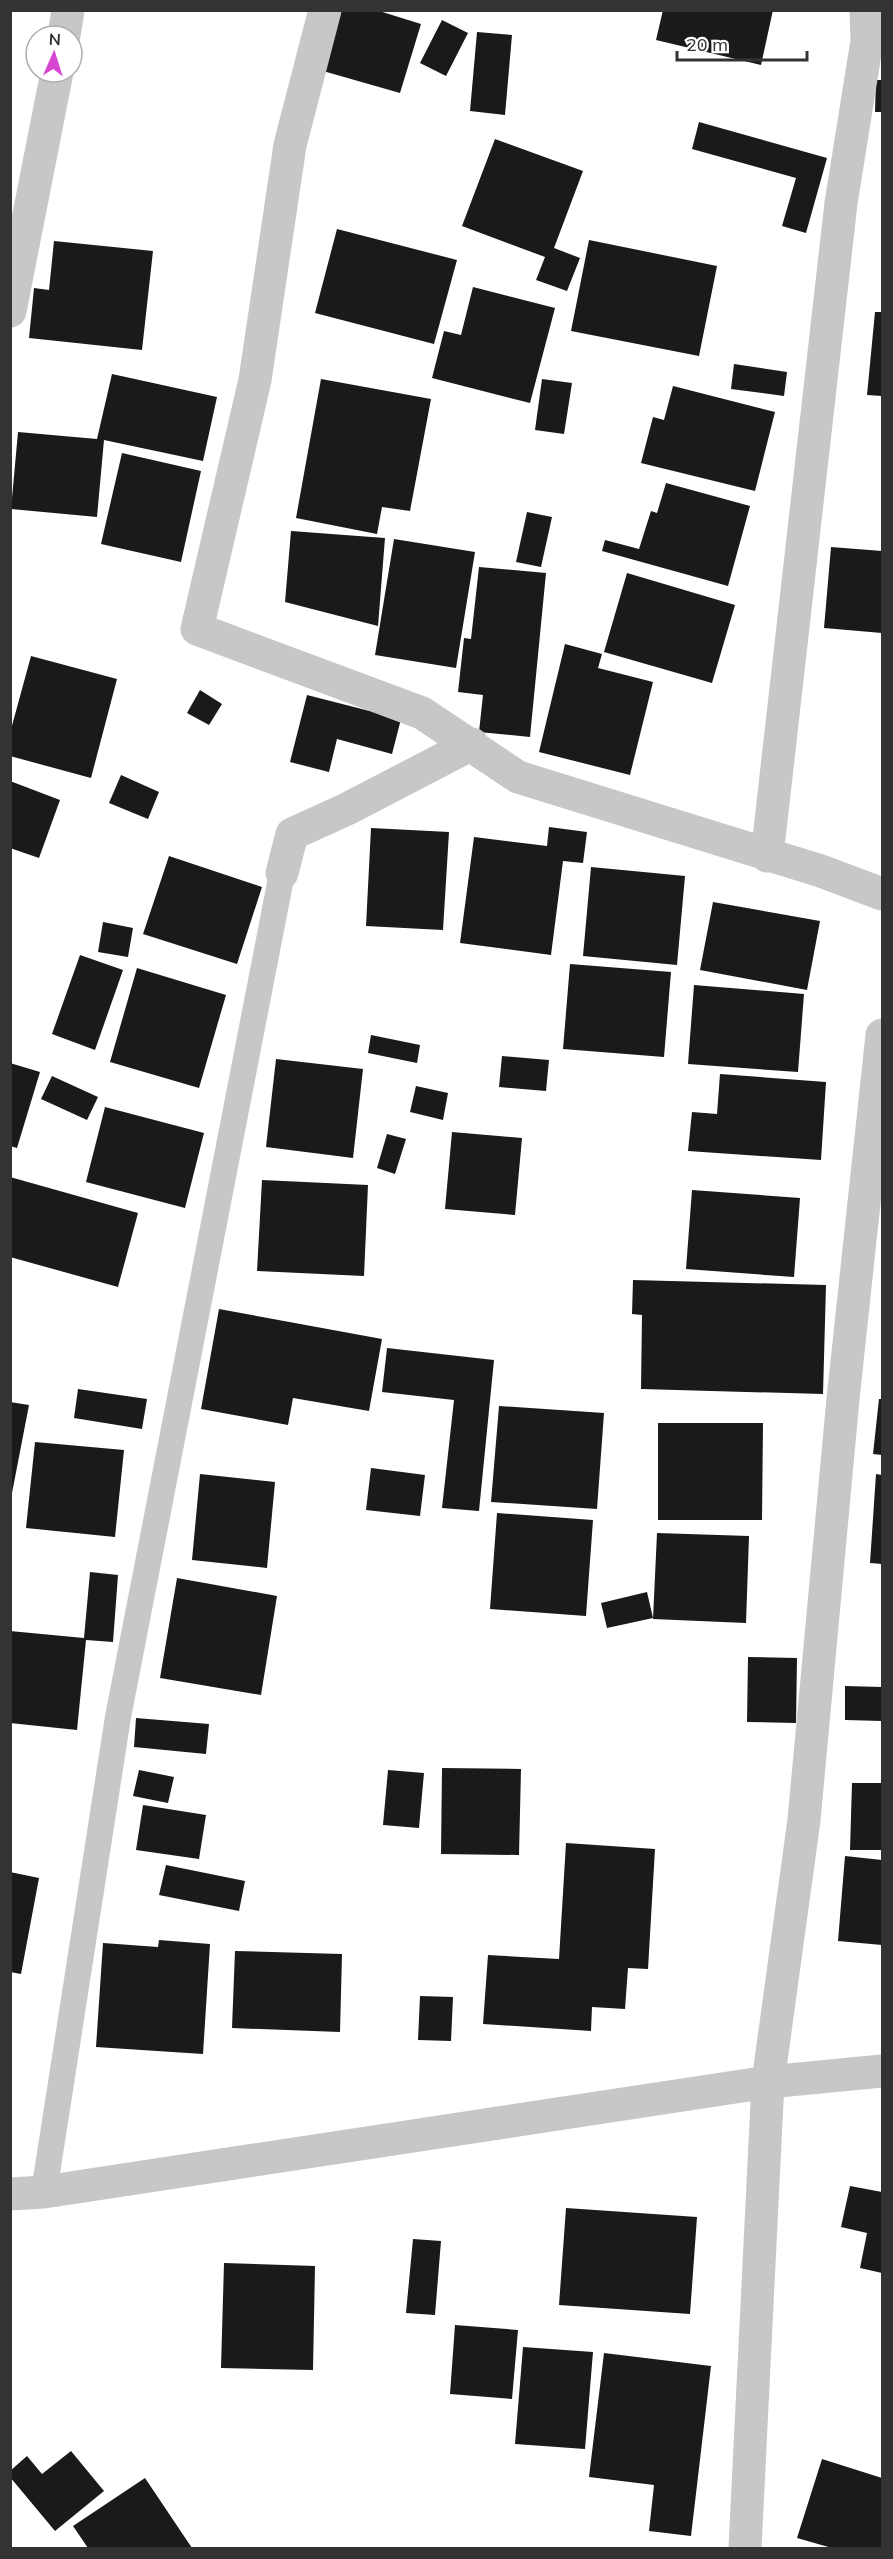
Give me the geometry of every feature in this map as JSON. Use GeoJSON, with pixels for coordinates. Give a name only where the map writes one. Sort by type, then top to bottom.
{"type":"FeatureCollection","features":[{"type":"Feature","properties":{"kind":"street"},"geometry":{"type":"LineString","coordinates":[[325,10],[290,145],[255,380],[197,629],[422,713],[472,744],[518,777],[821,871],[882,894]]}},
{"type":"Feature","properties":{"kind":"street"},"geometry":{"type":"LineString","coordinates":[[767,856],[841,203],[867,41],[866,10]]}},
{"type":"Feature","properties":{"kind":"street"},"geometry":{"type":"LineString","coordinates":[[10,311],[55,84]]}},
{"type":"Feature","properties":{"kind":"street"},"geometry":{"type":"LineString","coordinates":[[282,873],[292,834],[347,809],[472,744]]}},
{"type":"Feature","properties":{"kind":"street"},"geometry":{"type":"LineString","coordinates":[[745,2548],[768,2082],[804,1820],[842,1411],[882,1035]]}},
{"type":"Feature","properties":{"kind":"street"},"geometry":{"type":"LineString","coordinates":[[10,2194],[44,2192],[768,2082],[882,2071]]}},
{"type":"Feature","properties":{"kind":"lane"},"geometry":{"type":"LineString","coordinates":[[44,2192],[118,1717],[282,873]]}},
{"type":"Feature","properties":{"kind":"building"},"geometry":{"type":"Polygon","coordinates":[[[340,10],[376,10],[421,24],[400,93],[323,71],[340,10]]]}},
{"type":"Feature","properties":{"kind":"building"},"geometry":{"type":"Polygon","coordinates":[[[663,10],[773,10],[761,65],[656,40],[663,10]]]}},
{"type":"Feature","properties":{"kind":"building"},"geometry":{"type":"Polygon","coordinates":[[[442,20],[468,33],[446,76],[420,63],[442,20]]]}},
{"type":"Feature","properties":{"kind":"building"},"geometry":{"type":"Polygon","coordinates":[[[477,32],[512,35],[505,115],[470,111],[477,32]]]}},
{"type":"Feature","properties":{"kind":"building"},"geometry":{"type":"Polygon","coordinates":[[[876,80],[882,80],[882,112],[875,112],[876,80]]]}},
{"type":"Feature","properties":{"kind":"building"},"geometry":{"type":"Polygon","coordinates":[[[699,122],[827,158],[806,233],[782,226],[796,178],[692,149],[699,122]]]}},
{"type":"Feature","properties":{"kind":"building"},"geometry":{"type":"Polygon","coordinates":[[[495,139],[583,171],[554,248],[580,258],[567,291],[536,280],[545,257],[462,226],[495,139]]]}},
{"type":"Feature","properties":{"kind":"building"},"geometry":{"type":"Polygon","coordinates":[[[337,229],[457,260],[434,344],[315,313],[337,229]]]}},
{"type":"Feature","properties":{"kind":"building"},"geometry":{"type":"Polygon","coordinates":[[[589,240],[717,266],[699,356],[571,331],[589,240]]]}},
{"type":"Feature","properties":{"kind":"building"},"geometry":{"type":"Polygon","coordinates":[[[54,241],[153,251],[142,350],[29,338],[34,288],[49,290],[54,241]]]}},
{"type":"Feature","properties":{"kind":"building"},"geometry":{"type":"Polygon","coordinates":[[[473,287],[555,308],[530,403],[432,378],[444,331],[461,335],[473,287]]]}},
{"type":"Feature","properties":{"kind":"building"},"geometry":{"type":"Polygon","coordinates":[[[875,312],[882,312],[882,396],[867,395],[875,312]]]}},
{"type":"Feature","properties":{"kind":"building"},"geometry":{"type":"Polygon","coordinates":[[[734,364],[787,372],[784,396],[731,389],[734,364]]]}},
{"type":"Feature","properties":{"kind":"building"},"geometry":{"type":"Polygon","coordinates":[[[112,374],[217,397],[203,461],[104,440],[97,517],[11,509],[18,432],[97,439],[112,374]]]}},
{"type":"Feature","properties":{"kind":"building"},"geometry":{"type":"Polygon","coordinates":[[[321,379],[431,399],[410,511],[382,507],[377,534],[296,518],[321,379]]]}},
{"type":"Feature","properties":{"kind":"building"},"geometry":{"type":"Polygon","coordinates":[[[542,379],[572,383],[564,434],[535,430],[542,379]]]}},
{"type":"Feature","properties":{"kind":"building"},"geometry":{"type":"Polygon","coordinates":[[[673,386],[775,412],[755,491],[641,463],[653,417],[664,420],[673,386]]]}},
{"type":"Feature","properties":{"kind":"building"},"geometry":{"type":"Polygon","coordinates":[[[122,453],[201,471],[181,562],[101,544],[122,453]]]}},
{"type":"Feature","properties":{"kind":"building"},"geometry":{"type":"Polygon","coordinates":[[[666,483],[750,506],[728,586],[602,551],[605,540],[639,549],[651,511],[657,513],[666,483]]]}},
{"type":"Feature","properties":{"kind":"building"},"geometry":{"type":"Polygon","coordinates":[[[527,512],[552,517],[541,567],[516,562],[527,512]]]}},
{"type":"Feature","properties":{"kind":"building"},"geometry":{"type":"Polygon","coordinates":[[[291,531],[385,538],[378,626],[285,602],[291,531]]]}},
{"type":"Feature","properties":{"kind":"building"},"geometry":{"type":"Polygon","coordinates":[[[394,539],[475,552],[456,668],[375,655],[394,539]]]}},
{"type":"Feature","properties":{"kind":"building"},"geometry":{"type":"Polygon","coordinates":[[[831,547],[882,551],[882,633],[824,628],[831,547]]]}},
{"type":"Feature","properties":{"kind":"building"},"geometry":{"type":"Polygon","coordinates":[[[479,567],[546,573],[530,737],[479,732],[483,695],[458,692],[464,638],[471,639],[479,567]]]}},
{"type":"Feature","properties":{"kind":"building"},"geometry":{"type":"Polygon","coordinates":[[[627,573],[735,605],[712,683],[604,652],[627,573]]]}},
{"type":"Feature","properties":{"kind":"building"},"geometry":{"type":"Polygon","coordinates":[[[565,644],[602,654],[598,668],[653,682],[630,775],[539,752],[565,644]]]}},
{"type":"Feature","properties":{"kind":"building"},"geometry":{"type":"Polygon","coordinates":[[[31,656],[117,679],[91,778],[10,756],[10,733],[31,656]]]}},
{"type":"Feature","properties":{"kind":"building"},"geometry":{"type":"Polygon","coordinates":[[[200,690],[222,704],[209,725],[187,713],[200,690]]]}},
{"type":"Feature","properties":{"kind":"building"},"geometry":{"type":"Polygon","coordinates":[[[307,695],[401,719],[392,754],[337,739],[329,772],[290,762],[307,695]]]}},
{"type":"Feature","properties":{"kind":"building"},"geometry":{"type":"Polygon","coordinates":[[[121,775],[159,792],[148,819],[109,803],[121,775]]]}},
{"type":"Feature","properties":{"kind":"building"},"geometry":{"type":"Polygon","coordinates":[[[10,781],[60,800],[39,858],[10,848],[10,781]]]}},
{"type":"Feature","properties":{"kind":"building"},"geometry":{"type":"Polygon","coordinates":[[[549,827],[587,832],[583,863],[563,861],[551,955],[460,943],[474,837],[547,846],[549,827]]]}},
{"type":"Feature","properties":{"kind":"building"},"geometry":{"type":"Polygon","coordinates":[[[371,828],[449,832],[443,930],[366,926],[371,828]]]}},
{"type":"Feature","properties":{"kind":"building"},"geometry":{"type":"Polygon","coordinates":[[[169,856],[262,887],[237,964],[143,934],[169,856]]]}},
{"type":"Feature","properties":{"kind":"building"},"geometry":{"type":"Polygon","coordinates":[[[591,867],[685,876],[677,965],[583,956],[591,867]]]}},
{"type":"Feature","properties":{"kind":"building"},"geometry":{"type":"Polygon","coordinates":[[[713,902],[820,921],[807,990],[700,970],[713,902]]]}},
{"type":"Feature","properties":{"kind":"building"},"geometry":{"type":"Polygon","coordinates":[[[103,922],[133,928],[128,957],[98,952],[103,922]]]}},
{"type":"Feature","properties":{"kind":"building"},"geometry":{"type":"Polygon","coordinates":[[[80,955],[123,970],[95,1050],[52,1034],[80,955]]]}},
{"type":"Feature","properties":{"kind":"building"},"geometry":{"type":"Polygon","coordinates":[[[570,964],[671,972],[664,1057],[563,1049],[570,964]]]}},
{"type":"Feature","properties":{"kind":"building"},"geometry":{"type":"Polygon","coordinates":[[[137,968],[226,995],[199,1088],[110,1062],[137,968]]]}},
{"type":"Feature","properties":{"kind":"building"},"geometry":{"type":"Polygon","coordinates":[[[694,985],[804,994],[798,1072],[688,1064],[694,985]]]}},
{"type":"Feature","properties":{"kind":"building"},"geometry":{"type":"Polygon","coordinates":[[[371,1035],[420,1045],[417,1063],[368,1053],[371,1035]]]}},
{"type":"Feature","properties":{"kind":"building"},"geometry":{"type":"Polygon","coordinates":[[[502,1056],[549,1060],[546,1091],[499,1087],[502,1056]]]}},
{"type":"Feature","properties":{"kind":"building"},"geometry":{"type":"Polygon","coordinates":[[[276,1059],[363,1069],[353,1158],[266,1147],[276,1059]]]}},
{"type":"Feature","properties":{"kind":"building"},"geometry":{"type":"Polygon","coordinates":[[[10,1063],[40,1072],[17,1148],[10,1146],[10,1063]]]}},
{"type":"Feature","properties":{"kind":"building"},"geometry":{"type":"Polygon","coordinates":[[[720,1074],[826,1082],[821,1160],[688,1151],[692,1112],[717,1114],[720,1074]]]}},
{"type":"Feature","properties":{"kind":"building"},"geometry":{"type":"Polygon","coordinates":[[[52,1076],[98,1097],[87,1120],[41,1099],[52,1076]]]}},
{"type":"Feature","properties":{"kind":"building"},"geometry":{"type":"Polygon","coordinates":[[[416,1086],[448,1093],[443,1120],[410,1112],[416,1086]]]}},
{"type":"Feature","properties":{"kind":"building"},"geometry":{"type":"Polygon","coordinates":[[[105,1107],[204,1133],[185,1208],[86,1182],[105,1107]]]}},
{"type":"Feature","properties":{"kind":"building"},"geometry":{"type":"Polygon","coordinates":[[[452,1132],[522,1138],[515,1215],[445,1209],[452,1132]]]}},
{"type":"Feature","properties":{"kind":"building"},"geometry":{"type":"Polygon","coordinates":[[[387,1134],[406,1139],[395,1174],[377,1168],[387,1134]]]}},
{"type":"Feature","properties":{"kind":"building"},"geometry":{"type":"Polygon","coordinates":[[[10,1177],[138,1213],[118,1287],[10,1257],[10,1177]]]}},
{"type":"Feature","properties":{"kind":"building"},"geometry":{"type":"Polygon","coordinates":[[[262,1180],[368,1185],[364,1276],[257,1271],[262,1180]]]}},
{"type":"Feature","properties":{"kind":"building"},"geometry":{"type":"Polygon","coordinates":[[[692,1190],[800,1198],[794,1277],[686,1269],[692,1190]]]}},
{"type":"Feature","properties":{"kind":"building"},"geometry":{"type":"Polygon","coordinates":[[[633,1280],[826,1285],[823,1394],[641,1389],[642,1315],[632,1314],[633,1280]]]}},
{"type":"Feature","properties":{"kind":"building"},"geometry":{"type":"Polygon","coordinates":[[[219,1309],[382,1339],[369,1411],[293,1398],[288,1425],[201,1409],[219,1309]]]}},
{"type":"Feature","properties":{"kind":"building"},"geometry":{"type":"Polygon","coordinates":[[[387,1348],[494,1360],[479,1511],[442,1508],[454,1400],[382,1392],[387,1348]]]}},
{"type":"Feature","properties":{"kind":"building"},"geometry":{"type":"Polygon","coordinates":[[[78,1389],[147,1399],[142,1429],[74,1418],[78,1389]]]}},
{"type":"Feature","properties":{"kind":"building"},"geometry":{"type":"Polygon","coordinates":[[[879,1399],[882,1399],[882,1455],[873,1454],[879,1399]]]}},
{"type":"Feature","properties":{"kind":"building"},"geometry":{"type":"Polygon","coordinates":[[[10,1402],[29,1405],[12,1493],[10,1493],[10,1402]]]}},
{"type":"Feature","properties":{"kind":"building"},"geometry":{"type":"Polygon","coordinates":[[[499,1406],[604,1413],[597,1509],[491,1502],[499,1406]]]}},
{"type":"Feature","properties":{"kind":"building"},"geometry":{"type":"Polygon","coordinates":[[[658,1423],[763,1423],[762,1520],[658,1520],[658,1423]]]}},
{"type":"Feature","properties":{"kind":"building"},"geometry":{"type":"Polygon","coordinates":[[[35,1442],[124,1450],[115,1537],[26,1528],[35,1442]]]}},
{"type":"Feature","properties":{"kind":"building"},"geometry":{"type":"Polygon","coordinates":[[[371,1468],[425,1475],[420,1516],[366,1510],[371,1468]]]}},
{"type":"Feature","properties":{"kind":"building"},"geometry":{"type":"Polygon","coordinates":[[[200,1474],[275,1482],[267,1568],[192,1560],[200,1474]]]}},
{"type":"Feature","properties":{"kind":"building"},"geometry":{"type":"Polygon","coordinates":[[[876,1474],[882,1475],[882,1564],[870,1563],[876,1474]]]}},
{"type":"Feature","properties":{"kind":"building"},"geometry":{"type":"Polygon","coordinates":[[[497,1513],[593,1520],[586,1616],[490,1609],[497,1513]]]}},
{"type":"Feature","properties":{"kind":"building"},"geometry":{"type":"Polygon","coordinates":[[[657,1533],[749,1536],[746,1623],[653,1619],[657,1533]]]}},
{"type":"Feature","properties":{"kind":"building"},"geometry":{"type":"Polygon","coordinates":[[[90,1572],[118,1575],[113,1642],[86,1640],[77,1730],[10,1723],[10,1631],[84,1638],[90,1572]]]}},
{"type":"Feature","properties":{"kind":"building"},"geometry":{"type":"Polygon","coordinates":[[[177,1578],[277,1596],[261,1695],[160,1678],[177,1578]]]}},
{"type":"Feature","properties":{"kind":"building"},"geometry":{"type":"Polygon","coordinates":[[[647,1592],[653,1618],[607,1628],[601,1603],[647,1592]]]}},
{"type":"Feature","properties":{"kind":"building"},"geometry":{"type":"Polygon","coordinates":[[[748,1657],[797,1658],[796,1723],[747,1722],[748,1657]]]}},
{"type":"Feature","properties":{"kind":"building"},"geometry":{"type":"Polygon","coordinates":[[[845,1686],[882,1687],[882,1721],[845,1720],[845,1686]]]}},
{"type":"Feature","properties":{"kind":"building"},"geometry":{"type":"Polygon","coordinates":[[[136,1718],[209,1724],[206,1754],[134,1747],[136,1718]]]}},
{"type":"Feature","properties":{"kind":"building"},"geometry":{"type":"Polygon","coordinates":[[[442,1768],[521,1769],[519,1855],[441,1854],[442,1768]]]}},
{"type":"Feature","properties":{"kind":"building"},"geometry":{"type":"Polygon","coordinates":[[[139,1770],[174,1777],[168,1803],[133,1796],[139,1770]]]}},
{"type":"Feature","properties":{"kind":"building"},"geometry":{"type":"Polygon","coordinates":[[[388,1770],[424,1773],[419,1828],[383,1825],[388,1770]]]}},
{"type":"Feature","properties":{"kind":"building"},"geometry":{"type":"Polygon","coordinates":[[[852,1783],[882,1783],[882,1850],[850,1850],[852,1783]]]}},
{"type":"Feature","properties":{"kind":"building"},"geometry":{"type":"Polygon","coordinates":[[[143,1805],[206,1815],[199,1859],[136,1850],[143,1805]]]}},
{"type":"Feature","properties":{"kind":"building"},"geometry":{"type":"Polygon","coordinates":[[[566,1843],[655,1849],[648,1969],[628,1968],[625,2009],[592,2007],[591,2031],[483,2024],[488,1955],[559,1959],[566,1843]]]}},
{"type":"Feature","properties":{"kind":"building"},"geometry":{"type":"Polygon","coordinates":[[[845,1856],[882,1860],[882,1945],[838,1941],[845,1856]]]}},
{"type":"Feature","properties":{"kind":"building"},"geometry":{"type":"Polygon","coordinates":[[[166,1865],[245,1881],[239,1911],[159,1895],[166,1865]]]}},
{"type":"Feature","properties":{"kind":"building"},"geometry":{"type":"Polygon","coordinates":[[[10,1872],[39,1878],[21,1974],[10,1972],[10,1872]]]}},
{"type":"Feature","properties":{"kind":"building"},"geometry":{"type":"Polygon","coordinates":[[[159,1940],[210,1944],[203,2054],[96,2047],[103,1943],[158,1947],[159,1940]]]}},
{"type":"Feature","properties":{"kind":"building"},"geometry":{"type":"Polygon","coordinates":[[[235,1951],[342,1954],[340,2032],[232,2028],[235,1951]]]}},
{"type":"Feature","properties":{"kind":"building"},"geometry":{"type":"Polygon","coordinates":[[[420,1996],[453,1997],[451,2041],[418,2040],[420,1996]]]}},
{"type":"Feature","properties":{"kind":"building"},"geometry":{"type":"Polygon","coordinates":[[[850,2186],[882,2192],[882,2273],[860,2268],[867,2233],[841,2227],[850,2186]]]}},
{"type":"Feature","properties":{"kind":"building"},"geometry":{"type":"Polygon","coordinates":[[[566,2208],[697,2217],[690,2314],[559,2305],[566,2208]]]}},
{"type":"Feature","properties":{"kind":"building"},"geometry":{"type":"Polygon","coordinates":[[[413,2239],[441,2241],[435,2315],[406,2313],[413,2239]]]}},
{"type":"Feature","properties":{"kind":"building"},"geometry":{"type":"Polygon","coordinates":[[[224,2263],[315,2266],[313,2370],[221,2368],[224,2263]]]}},
{"type":"Feature","properties":{"kind":"building"},"geometry":{"type":"Polygon","coordinates":[[[455,2325],[518,2330],[512,2399],[450,2394],[455,2325]]]}},
{"type":"Feature","properties":{"kind":"building"},"geometry":{"type":"Polygon","coordinates":[[[523,2347],[593,2352],[585,2449],[515,2444],[523,2347]]]}},
{"type":"Feature","properties":{"kind":"building"},"geometry":{"type":"Polygon","coordinates":[[[604,2353],[711,2366],[691,2536],[649,2531],[654,2485],[589,2477],[604,2353]]]}},
{"type":"Feature","properties":{"kind":"building"},"geometry":{"type":"Polygon","coordinates":[[[71,2451],[104,2491],[55,2531],[10,2477],[10,2471],[27,2456],[42,2474],[71,2451]]]}},
{"type":"Feature","properties":{"kind":"building"},"geometry":{"type":"Polygon","coordinates":[[[822,2459],[882,2478],[882,2548],[832,2548],[797,2538],[822,2459]]]}},
{"type":"Feature","properties":{"kind":"building"},"geometry":{"type":"Polygon","coordinates":[[[145,2478],[192,2548],[88,2548],[73,2526],[145,2478]]]}}]}
